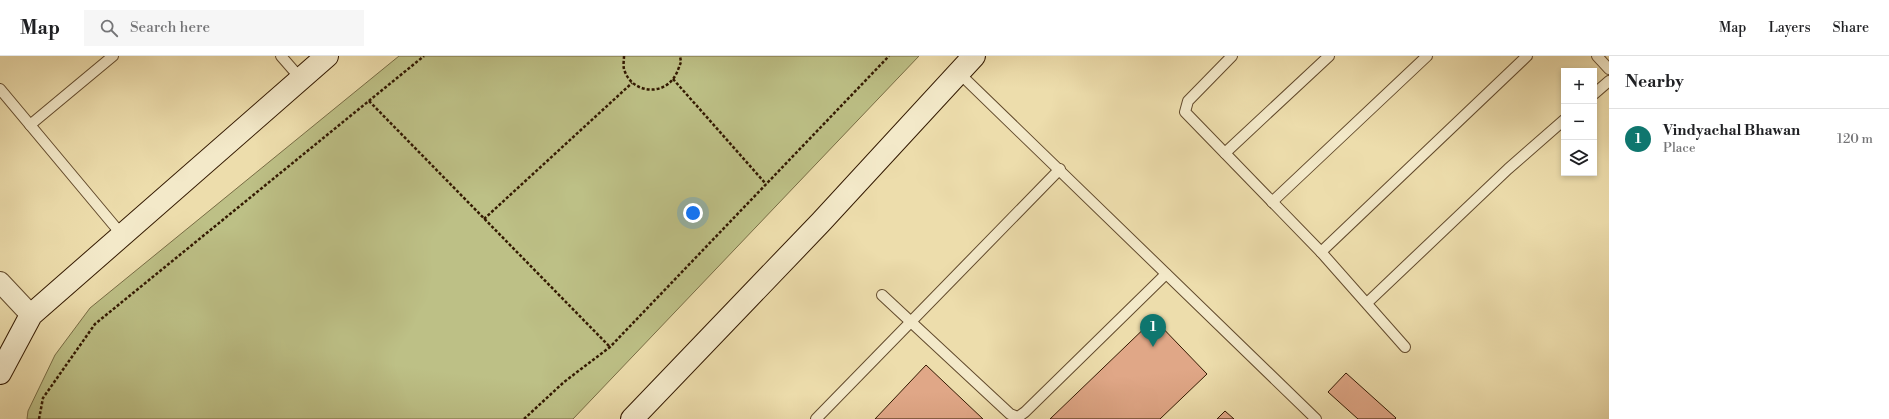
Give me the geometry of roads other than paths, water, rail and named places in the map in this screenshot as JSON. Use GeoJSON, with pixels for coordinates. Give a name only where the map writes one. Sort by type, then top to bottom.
{"type":"FeatureCollection","features":[{"type":"Feature","properties":{"kind":"street"},"geometry":{"type":"LineString","coordinates":[[0,373],[30,315],[327,56]]}},
{"type":"Feature","properties":{"kind":"street"},"geometry":{"type":"LineString","coordinates":[[632,419],[821,222],[974,56]]}},
{"type":"Feature","properties":{"kind":"street"},"geometry":{"type":"LineString","coordinates":[[0,282],[30,315]]}},
{"type":"Feature","properties":{"kind":"lane"},"geometry":{"type":"LineString","coordinates":[[30,125],[113,56]]}},
{"type":"Feature","properties":{"kind":"lane"},"geometry":{"type":"LineString","coordinates":[[281,56],[301,79]]}},
{"type":"Feature","properties":{"kind":"lane"},"geometry":{"type":"LineString","coordinates":[[1232,56],[1188,101],[1186,112],[1321,252],[1405,347]]}},
{"type":"Feature","properties":{"kind":"lane"},"geometry":{"type":"LineString","coordinates":[[1224,153],[1329,56]]}},
{"type":"Feature","properties":{"kind":"lane"},"geometry":{"type":"LineString","coordinates":[[1272,202],[1428,56]]}},
{"type":"Feature","properties":{"kind":"lane"},"geometry":{"type":"LineString","coordinates":[[1321,252],[1527,56]]}},
{"type":"Feature","properties":{"kind":"lane"},"geometry":{"type":"LineString","coordinates":[[1597,56],[1609,69]]}},
{"type":"Feature","properties":{"kind":"lane"},"geometry":{"type":"LineString","coordinates":[[959,73],[1060,169],[1316,419]]}},
{"type":"Feature","properties":{"kind":"lane"},"geometry":{"type":"LineString","coordinates":[[1597,91],[1609,81]]}},
{"type":"Feature","properties":{"kind":"lane"},"geometry":{"type":"LineString","coordinates":[[0,89],[122,234]]}},
{"type":"Feature","properties":{"kind":"lane"},"geometry":{"type":"LineString","coordinates":[[1366,303],[1508,169],[1561,123]]}},
{"type":"Feature","properties":{"kind":"lane"},"geometry":{"type":"LineString","coordinates":[[816,419],[1060,169]]}},
{"type":"Feature","properties":{"kind":"lane"},"geometry":{"type":"LineString","coordinates":[[882,295],[1010,414],[1018,417],[1025,412],[1166,274]]}},
{"type":"Feature","properties":{"kind":"place","name":"Vindyachal Bhawan"},"geometry":{"type":"Point","coordinates":[1153,347]}}]}
